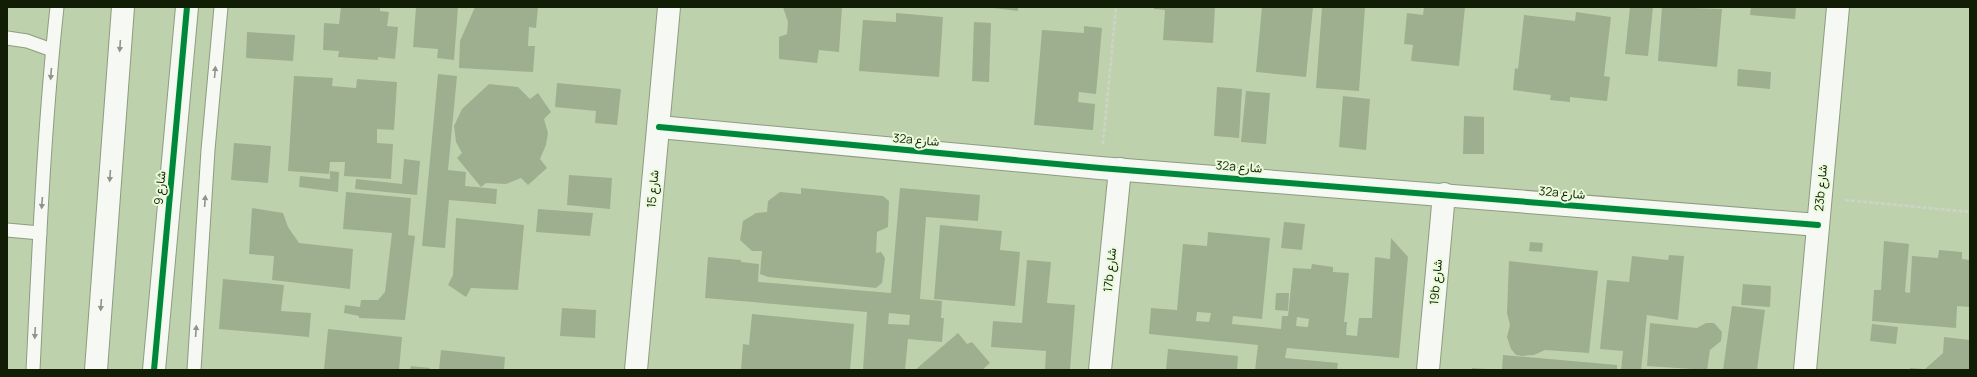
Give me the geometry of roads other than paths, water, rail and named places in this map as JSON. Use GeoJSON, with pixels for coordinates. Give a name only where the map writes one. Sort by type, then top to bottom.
{"type":"FeatureCollection","features":[{"type":"Feature","properties":{"kind":"street"},"geometry":{"type":"LineString","coordinates":[[96,370],[123,7]]}},
{"type":"Feature","properties":{"kind":"street","name":"شارع 9"},"geometry":{"type":"LineString","coordinates":[[154,370],[187,7]]}},
{"type":"Feature","properties":{"kind":"street","name":"شارع 15"},"geometry":{"type":"LineString","coordinates":[[636,370],[669,7]]}},
{"type":"Feature","properties":{"kind":"street","name":"23b شارع"},"geometry":{"type":"LineString","coordinates":[[1805,370],[1838,7]]}},
{"type":"Feature","properties":{"kind":"street","name":"32a شارع"},"geometry":{"type":"LineString","coordinates":[[659,127],[1110,169],[1444,194],[1818,225]]}},
{"type":"Feature","properties":{"kind":"street","name":"17b شارع"},"geometry":{"type":"LineString","coordinates":[[1100,370],[1110,169]]}},
{"type":"Feature","properties":{"kind":"street","name":"19b شارع"},"geometry":{"type":"LineString","coordinates":[[1428,370],[1444,194]]}},
{"type":"Feature","properties":{"kind":"lane"},"geometry":{"type":"LineString","coordinates":[[33,370],[52,50],[57,7]]}},
{"type":"Feature","properties":{"kind":"lane"},"geometry":{"type":"LineString","coordinates":[[194,370],[208,150],[221,7]]}},
{"type":"Feature","properties":{"kind":"lane"},"geometry":{"type":"LineString","coordinates":[[7,38],[27,41],[52,50]]}},
{"type":"Feature","properties":{"kind":"lane"},"geometry":{"type":"LineString","coordinates":[[7,230],[40,233]]}}]}
